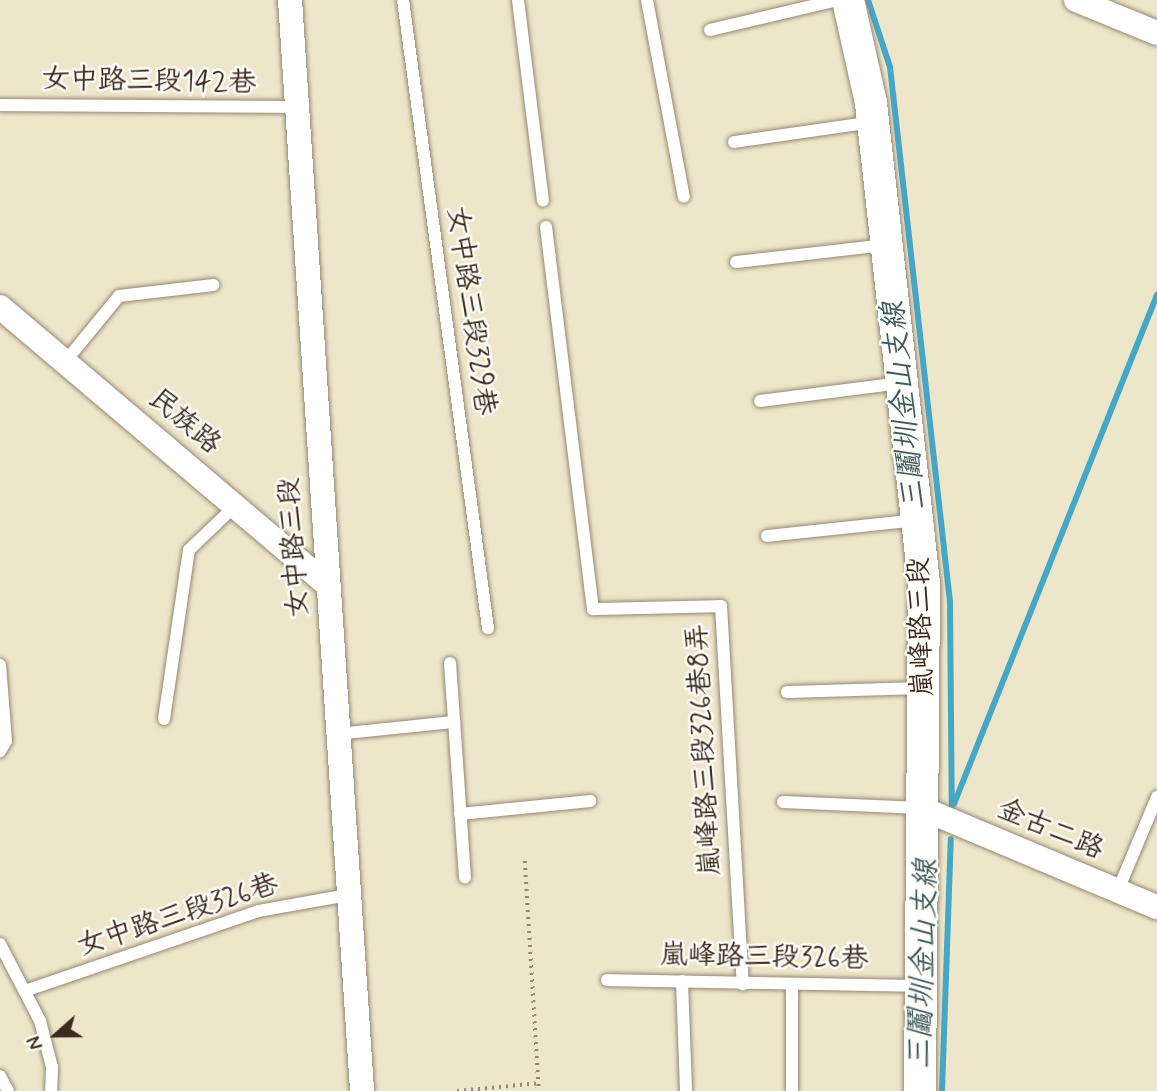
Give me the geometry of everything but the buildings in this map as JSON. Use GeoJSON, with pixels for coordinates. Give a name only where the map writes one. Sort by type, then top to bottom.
{"type":"FeatureCollection","features":[{"type":"Feature","properties":{"kind":"street","name":"女中路三段"},"geometry":{"type":"LineString","coordinates":[[290,0],[362,1091]]}},
{"type":"Feature","properties":{"kind":"street","name":"嵐峰路三段"},"geometry":{"type":"LineString","coordinates":[[848,0],[873,122],[917,520],[924,688],[920,1091]]}},
{"type":"Feature","properties":{"kind":"street"},"geometry":{"type":"LineString","coordinates":[[1076,0],[1157,33]]}},
{"type":"Feature","properties":{"kind":"street","name":"民族路"},"geometry":{"type":"LineString","coordinates":[[0,307],[328,585]]}},
{"type":"Feature","properties":{"kind":"street","name":"金古二路"},"geometry":{"type":"LineString","coordinates":[[921,808],[1157,906]]}},
{"type":"Feature","properties":{"kind":"lane","name":"女中路三段329巷"},"geometry":{"type":"LineString","coordinates":[[404,0],[488,628]]}},
{"type":"Feature","properties":{"kind":"lane"},"geometry":{"type":"LineString","coordinates":[[518,0],[543,200]]}},
{"type":"Feature","properties":{"kind":"lane"},"geometry":{"type":"LineString","coordinates":[[647,0],[684,197]]}},
{"type":"Feature","properties":{"kind":"lane"},"geometry":{"type":"LineString","coordinates":[[710,30],[838,0]]}},
{"type":"Feature","properties":{"kind":"lane","name":"女中路三段142巷"},"geometry":{"type":"LineString","coordinates":[[0,105],[297,107]]}},
{"type":"Feature","properties":{"kind":"lane"},"geometry":{"type":"LineString","coordinates":[[733,142],[873,122]]}},
{"type":"Feature","properties":{"kind":"lane","name":"嵐峰路三段326巷8弄"},"geometry":{"type":"LineString","coordinates":[[546,227],[593,609],[721,606],[743,984]]}},
{"type":"Feature","properties":{"kind":"lane"},"geometry":{"type":"LineString","coordinates":[[736,262],[886,245]]}},
{"type":"Feature","properties":{"kind":"lane"},"geometry":{"type":"LineString","coordinates":[[65,362],[119,296],[213,285]]}},
{"type":"Feature","properties":{"kind":"lane"},"geometry":{"type":"LineString","coordinates":[[760,401],[901,383]]}},
{"type":"Feature","properties":{"kind":"lane"},"geometry":{"type":"LineString","coordinates":[[164,719],[189,550],[236,505]]}},
{"type":"Feature","properties":{"kind":"lane"},"geometry":{"type":"LineString","coordinates":[[767,536],[917,520]]}},
{"type":"Feature","properties":{"kind":"lane"},"geometry":{"type":"LineString","coordinates":[[450,663],[465,877]]}},
{"type":"Feature","properties":{"kind":"lane"},"geometry":{"type":"LineString","coordinates":[[0,665],[1,751]]}},
{"type":"Feature","properties":{"kind":"lane"},"geometry":{"type":"LineString","coordinates":[[787,692],[924,688]]}},
{"type":"Feature","properties":{"kind":"lane"},"geometry":{"type":"LineString","coordinates":[[337,734],[454,722]]}},
{"type":"Feature","properties":{"kind":"lane"},"geometry":{"type":"LineString","coordinates":[[1118,890],[1157,797]]}},
{"type":"Feature","properties":{"kind":"lane"},"geometry":{"type":"LineString","coordinates":[[460,814],[590,801]]}},
{"type":"Feature","properties":{"kind":"lane"},"geometry":{"type":"LineString","coordinates":[[783,802],[921,808]]}},
{"type":"Feature","properties":{"kind":"lane","name":"女中路三段326巷"},"geometry":{"type":"LineString","coordinates":[[25,991],[258,911],[348,895]]}},
{"type":"Feature","properties":{"kind":"lane"},"geometry":{"type":"LineString","coordinates":[[0,944],[25,991],[52,1067],[51,1091]]}},
{"type":"Feature","properties":{"kind":"lane","name":"嵐峰路三段326巷"},"geometry":{"type":"LineString","coordinates":[[607,980],[921,986]]}},
{"type":"Feature","properties":{"kind":"lane"},"geometry":{"type":"LineString","coordinates":[[682,981],[686,1091]]}},
{"type":"Feature","properties":{"kind":"lane"},"geometry":{"type":"LineString","coordinates":[[792,984],[792,1091]]}},
{"type":"Feature","properties":{"kind":"lane"},"geometry":{"type":"LineString","coordinates":[[0,1076],[8,1091]]}},
{"type":"Feature","properties":{"kind":"path"},"geometry":{"type":"LineString","coordinates":[[525,861],[539,1091]]}},
{"type":"Feature","properties":{"kind":"path"},"geometry":{"type":"LineString","coordinates":[[457,1091],[540,1083]]}},
{"type":"Feature","properties":{"kind":"waterway","name":"三鬮圳金山支線"},"geometry":{"type":"LineString","coordinates":[[868,0],[890,67],[950,602],[952,811]]}},
{"type":"Feature","properties":{"kind":"waterway"},"geometry":{"type":"LineString","coordinates":[[954,804],[1157,295]]}},
{"type":"Feature","properties":{"kind":"waterway","name":"三鬮圳金山支線"},"geometry":{"type":"LineString","coordinates":[[942,1091],[951,839]]}}]}
